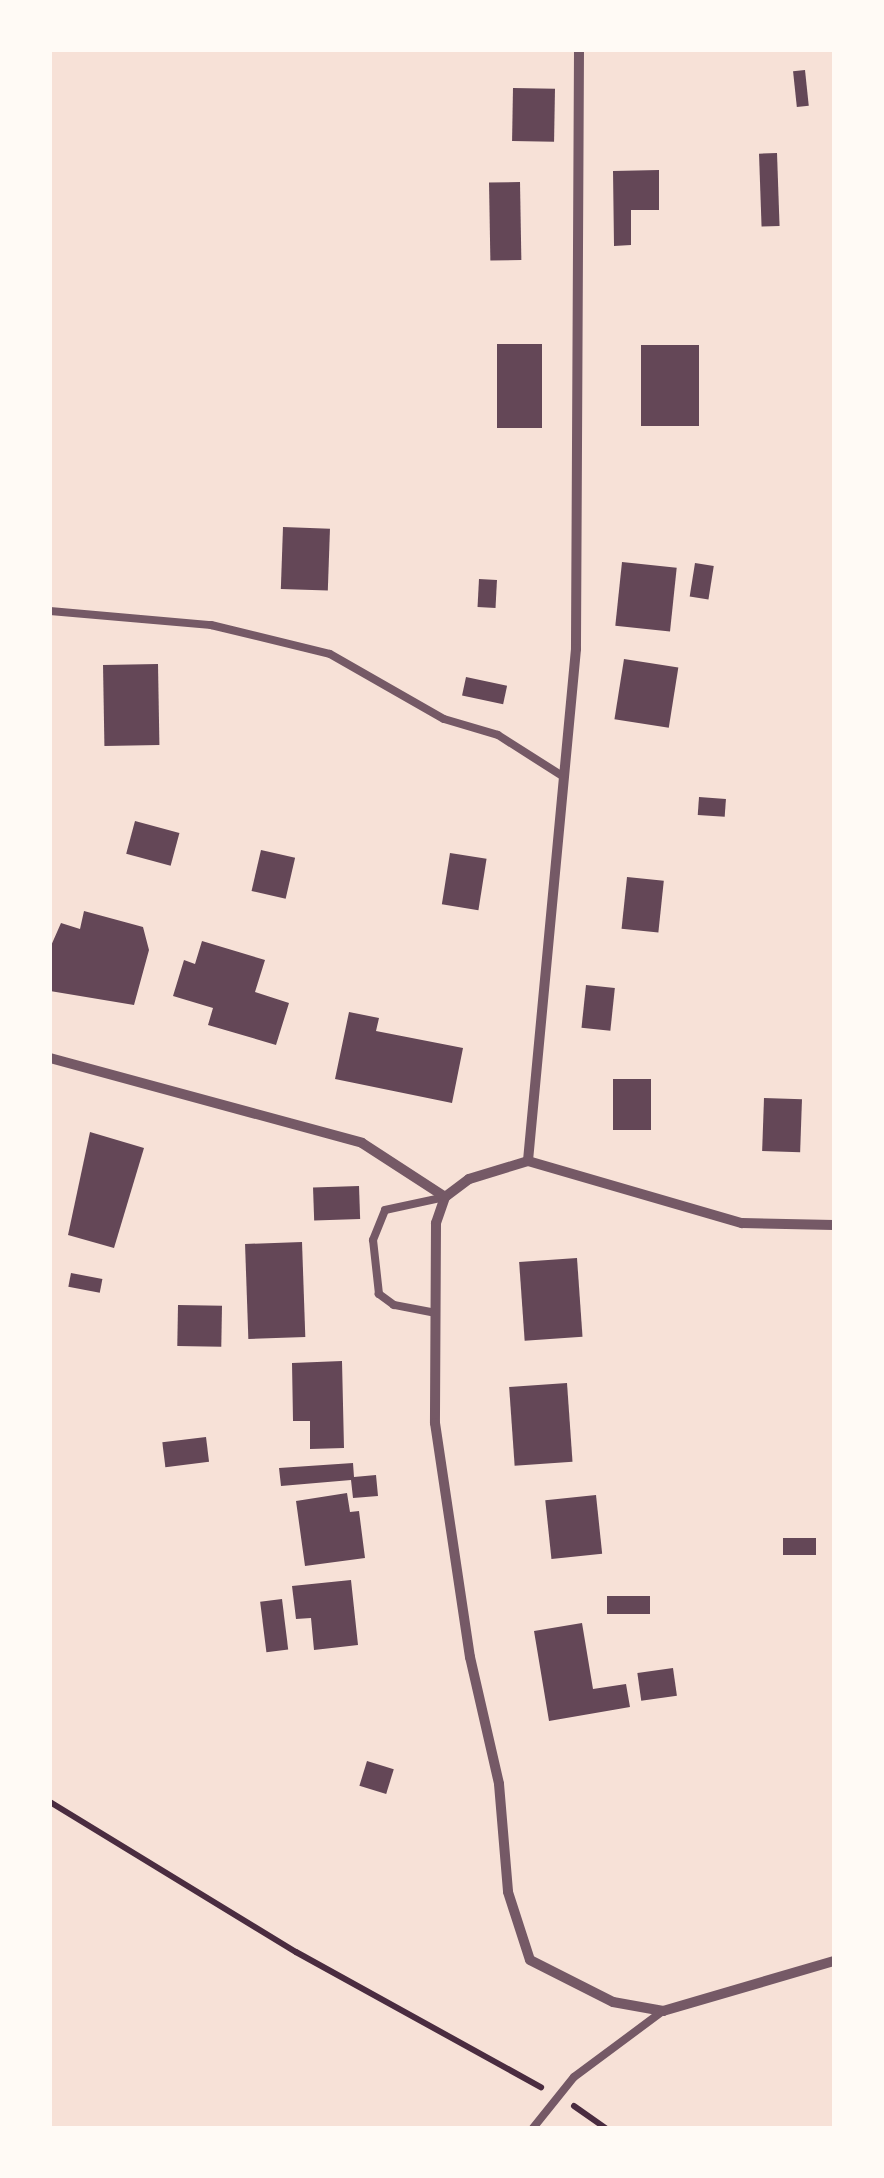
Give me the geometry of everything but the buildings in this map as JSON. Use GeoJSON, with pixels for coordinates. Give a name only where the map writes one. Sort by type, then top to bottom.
{"type":"FeatureCollection","features":[{"type":"Feature","properties":{"kind":"street"},"geometry":{"type":"LineString","coordinates":[[528,1161],[576,649],[579,50]]}},
{"type":"Feature","properties":{"kind":"street"},"geometry":{"type":"LineString","coordinates":[[50,1058],[362,1143],[446,1197]]}},
{"type":"Feature","properties":{"kind":"street"},"geometry":{"type":"LineString","coordinates":[[834,1225],[742,1222],[528,1161],[470,1179],[446,1197],[436,1222],[435,1422],[470,1658],[499,1784],[508,1892],[530,1960],[613,2002],[663,2011],[834,1961]]}},
{"type":"Feature","properties":{"kind":"lane"},"geometry":{"type":"LineString","coordinates":[[50,611],[211,625],[330,654],[444,719],[498,735],[564,777]]}},
{"type":"Feature","properties":{"kind":"lane"},"geometry":{"type":"LineString","coordinates":[[436,1313],[394,1306],[378,1294],[373,1240],[386,1210],[446,1197]]}},
{"type":"Feature","properties":{"kind":"lane"},"geometry":{"type":"LineString","coordinates":[[532,2128],[558,2096],[663,2011]]}},
{"type":"Feature","properties":{"kind":"path"},"geometry":{"type":"LineString","coordinates":[[50,1802],[296,1952],[558,2096],[606,2128]]}}]}
